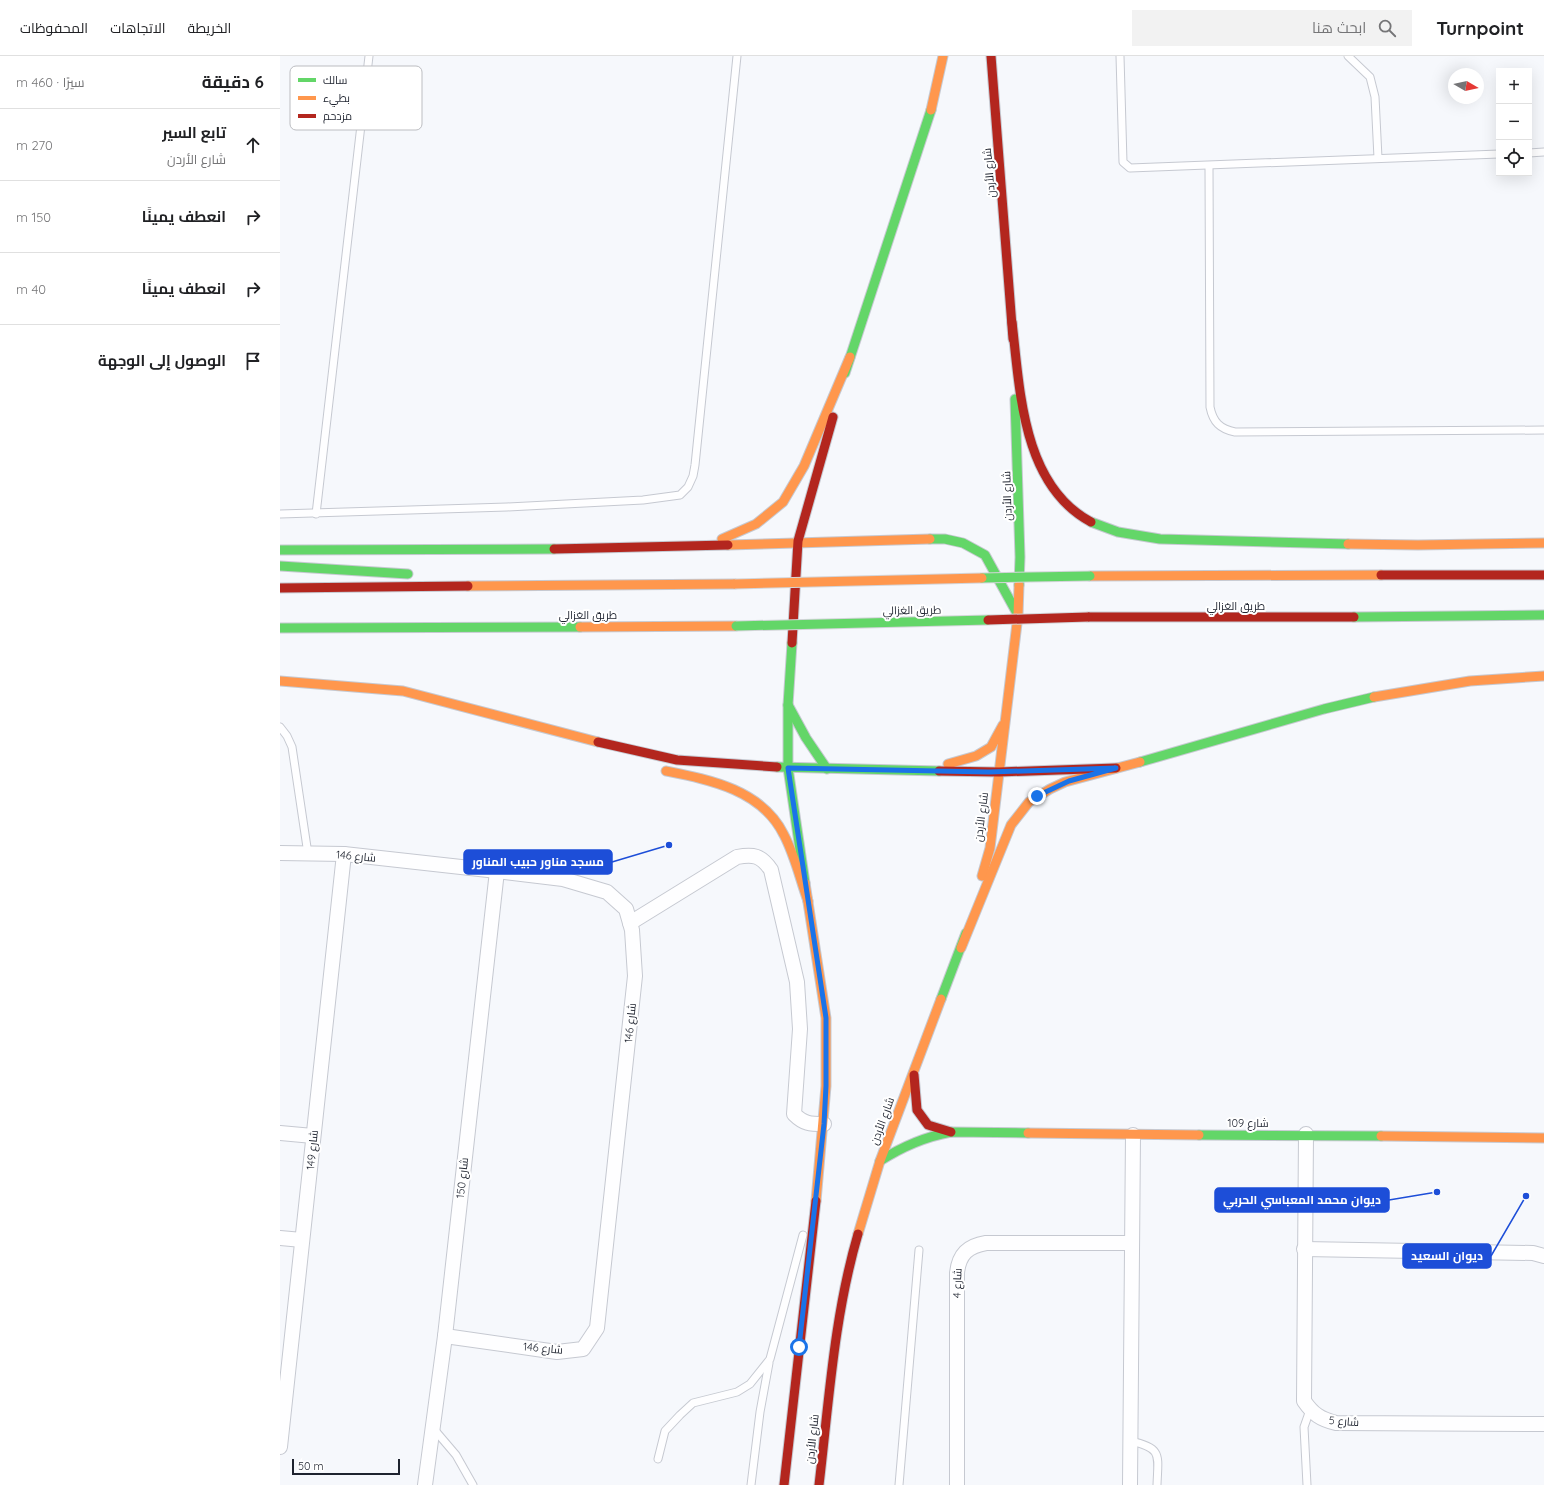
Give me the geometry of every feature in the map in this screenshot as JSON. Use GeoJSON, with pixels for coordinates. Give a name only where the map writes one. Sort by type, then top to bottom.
{"type":"FeatureCollection","features":[{"type":"Feature","properties":{"kind":"main road","name":"شارع الأردن"},"geometry":{"type":"LineString","coordinates":[[784,1485],[818,1183],[826,1086],[826,1018],[788,768],[788,705],[798,541],[850,357],[929,118],[943,56]]}},
{"type":"Feature","properties":{"kind":"main road","name":"شارع الأردن"},"geometry":{"type":"LineString","coordinates":[[819,1485],[838,1320],[849,1266],[880,1161],[913,1070],[961,948],[990,848],[1003,725],[1018,615],[1020,557],[1012,322],[991,56]]}},
{"type":"Feature","properties":{"kind":"main road"},"geometry":{"type":"LineString","coordinates":[[1012,322],[1021,393],[1032,444],[1039,462],[1046,478],[1063,502],[1078,515],[1095,526],[1126,534],[1182,541],[1224,540],[1378,545],[1544,543]]}},
{"type":"Feature","properties":{"kind":"main road"},"geometry":{"type":"LineString","coordinates":[[685,545],[724,539],[756,524],[783,502],[795,484],[804,466],[850,357]]}},
{"type":"Feature","properties":{"kind":"main road"},"geometry":{"type":"LineString","coordinates":[[280,550],[462,550],[798,541],[945,539],[963,543],[985,555],[1018,615]]}},
{"type":"Feature","properties":{"kind":"main road"},"geometry":{"type":"LineString","coordinates":[[280,566],[415,574]]}},
{"type":"Feature","properties":{"kind":"main road"},"geometry":{"type":"LineString","coordinates":[[280,588],[735,584],[1090,576],[1544,575]]}},
{"type":"Feature","properties":{"kind":"main road"},"geometry":{"type":"LineString","coordinates":[[446,576],[589,586]]}},
{"type":"Feature","properties":{"kind":"main road","name":"طريق الغزالي"},"geometry":{"type":"LineString","coordinates":[[280,628],[736,626],[1088,617],[1226,618],[1544,615]]}},
{"type":"Feature","properties":{"kind":"main road"},"geometry":{"type":"LineString","coordinates":[[961,948],[1011,825],[1024,808],[1037,796],[1052,788],[1069,781],[1167,756],[1348,703],[1474,680],[1544,676]]}},
{"type":"Feature","properties":{"kind":"main road"},"geometry":{"type":"LineString","coordinates":[[280,681],[403,691],[493,714],[569,736],[677,760],[788,768],[827,769],[999,772],[1116,768]]}},
{"type":"Feature","properties":{"kind":"main road"},"geometry":{"type":"LineString","coordinates":[[788,705],[798,728],[827,769]]}},
{"type":"Feature","properties":{"kind":"main road"},"geometry":{"type":"LineString","coordinates":[[911,770],[959,762],[976,756],[990,747],[1003,725]]}},
{"type":"Feature","properties":{"kind":"main road"},"geometry":{"type":"LineString","coordinates":[[569,736],[624,758]]}},
{"type":"Feature","properties":{"kind":"main road"},"geometry":{"type":"LineString","coordinates":[[659,769],[716,782],[753,799],[771,813],[780,826],[786,840],[808,901]]}},
{"type":"Feature","properties":{"kind":"main road","name":"شارع 109"},"geometry":{"type":"LineString","coordinates":[[913,1070],[917,1110],[928,1125],[951,1132]]}},
{"type":"Feature","properties":{"kind":"main road","name":"شارع 109"},"geometry":{"type":"LineString","coordinates":[[880,1161],[905,1144],[926,1136],[951,1132],[1134,1135],[1306,1134],[1544,1138]]}},
{"type":"Feature","properties":{"kind":"street","name":"شارع 146"},"geometry":{"type":"LineString","coordinates":[[280,853],[344,854],[563,879],[608,892],[626,909],[630,923],[635,976],[597,1328],[583,1349],[557,1352],[445,1336]]}},
{"type":"Feature","properties":{"kind":"street","name":"شارع 149"},"geometry":{"type":"LineString","coordinates":[[280,1446],[344,854]]}},
{"type":"Feature","properties":{"kind":"street"},"geometry":{"type":"LineString","coordinates":[[630,923],[737,857],[751,854],[765,861],[771,870],[797,982],[800,1029],[794,1114],[802,1122],[809,1124],[824,1124]]}},
{"type":"Feature","properties":{"kind":"street","name":"شارع 150"},"geometry":{"type":"LineString","coordinates":[[425,1485],[445,1336],[496,871]]}},
{"type":"Feature","properties":{"kind":"street"},"geometry":{"type":"LineString","coordinates":[[280,1132],[313,1136]]}},
{"type":"Feature","properties":{"kind":"street"},"geometry":{"type":"LineString","coordinates":[[1306,1134],[1304,1401],[1310,1410]]}},
{"type":"Feature","properties":{"kind":"street"},"geometry":{"type":"LineString","coordinates":[[1130,1485],[1134,1135]]}},
{"type":"Feature","properties":{"kind":"street"},"geometry":{"type":"LineString","coordinates":[[280,1238],[302,1240]]}},
{"type":"Feature","properties":{"kind":"street","name":"شارع 4"},"geometry":{"type":"LineString","coordinates":[[957,1485],[956,1273],[958,1261],[965,1252],[975,1245],[1132,1244]]}},
{"type":"Feature","properties":{"kind":"street"},"geometry":{"type":"LineString","coordinates":[[1304,1249],[1533,1253],[1544,1256]]}},
{"type":"Feature","properties":{"kind":"street","name":"شارع 5"},"geometry":{"type":"LineString","coordinates":[[1310,1410],[1323,1420],[1336,1423],[1544,1424]]}},
{"type":"Feature","properties":{"kind":"lane"},"geometry":{"type":"LineString","coordinates":[[368,66],[369,56]]}},
{"type":"Feature","properties":{"kind":"lane"},"geometry":{"type":"LineString","coordinates":[[280,514],[316,514],[643,500],[680,495],[688,487],[693,476],[700,429],[737,56]]}},
{"type":"Feature","properties":{"kind":"lane"},"geometry":{"type":"LineString","coordinates":[[1120,56],[1123,162],[1126,166],[1136,169],[1496,154]]}},
{"type":"Feature","properties":{"kind":"lane"},"geometry":{"type":"LineString","coordinates":[[1348,56],[1370,77],[1375,97],[1378,158]]}},
{"type":"Feature","properties":{"kind":"lane"},"geometry":{"type":"LineString","coordinates":[[316,514],[360,130]]}},
{"type":"Feature","properties":{"kind":"lane"},"geometry":{"type":"LineString","coordinates":[[1532,153],[1544,152]]}},
{"type":"Feature","properties":{"kind":"lane"},"geometry":{"type":"LineString","coordinates":[[1209,166],[1210,407],[1212,416],[1217,424],[1225,430],[1235,432],[1544,430]]}},
{"type":"Feature","properties":{"kind":"lane"},"geometry":{"type":"LineString","coordinates":[[280,727],[288,736],[292,747],[308,854]]}},
{"type":"Feature","properties":{"kind":"lane"},"geometry":{"type":"LineString","coordinates":[[751,1485],[760,1412],[770,1359],[818,1183]]}},
{"type":"Feature","properties":{"kind":"lane"},"geometry":{"type":"LineString","coordinates":[[899,1485],[920,1250]]}},
{"type":"Feature","properties":{"kind":"lane"},"geometry":{"type":"LineString","coordinates":[[658,1459],[665,1431],[693,1403],[737,1392],[750,1384],[770,1359]]}},
{"type":"Feature","properties":{"kind":"lane"},"geometry":{"type":"LineString","coordinates":[[1307,1485],[1304,1427],[1310,1410]]}},
{"type":"Feature","properties":{"kind":"lane"},"geometry":{"type":"LineString","coordinates":[[432,1428],[456,1455],[474,1485]]}},
{"type":"Feature","properties":{"kind":"lane"},"geometry":{"type":"LineString","coordinates":[[1130,1441],[1145,1444],[1155,1450],[1158,1461],[1157,1485]]}},
{"type":"Feature","properties":{"kind":"traffic: fast"},"geometry":{"type":"LineString","coordinates":[[845,373],[931,110]]}},
{"type":"Feature","properties":{"kind":"traffic: fast"},"geometry":{"type":"LineString","coordinates":[[1015,399],[1020,557],[1019,585]]}},
{"type":"Feature","properties":{"kind":"traffic: fast"},"geometry":{"type":"LineString","coordinates":[[1091,522],[1118,532],[1160,539],[1348,544]]}},
{"type":"Feature","properties":{"kind":"traffic: fast"},"geometry":{"type":"LineString","coordinates":[[930,539],[945,539],[963,543],[985,555],[1018,615]]}},
{"type":"Feature","properties":{"kind":"traffic: fast"},"geometry":{"type":"LineString","coordinates":[[280,550],[554,549]]}},
{"type":"Feature","properties":{"kind":"traffic: fast"},"geometry":{"type":"LineString","coordinates":[[280,566],[408,574]]}},
{"type":"Feature","properties":{"kind":"traffic: fast"},"geometry":{"type":"LineString","coordinates":[[982,578],[1090,576]]}},
{"type":"Feature","properties":{"kind":"traffic: fast"},"geometry":{"type":"LineString","coordinates":[[1354,617],[1544,615]]}},
{"type":"Feature","properties":{"kind":"traffic: fast"},"geometry":{"type":"LineString","coordinates":[[736,626],[988,620]]}},
{"type":"Feature","properties":{"kind":"traffic: fast"},"geometry":{"type":"LineString","coordinates":[[280,628],[580,627]]}},
{"type":"Feature","properties":{"kind":"traffic: fast"},"geometry":{"type":"LineString","coordinates":[[792,643],[788,705],[788,768],[805,883]]}},
{"type":"Feature","properties":{"kind":"traffic: fast"},"geometry":{"type":"LineString","coordinates":[[1140,762],[1324,709],[1374,697]]}},
{"type":"Feature","properties":{"kind":"traffic: fast"},"geometry":{"type":"LineString","coordinates":[[788,705],[806,738],[827,769]]}},
{"type":"Feature","properties":{"kind":"traffic: fast"},"geometry":{"type":"LineString","coordinates":[[777,767],[939,771]]}},
{"type":"Feature","properties":{"kind":"traffic: fast"},"geometry":{"type":"LineString","coordinates":[[941,999],[966,933]]}},
{"type":"Feature","properties":{"kind":"traffic: fast"},"geometry":{"type":"LineString","coordinates":[[880,1161],[914,1143],[951,1132],[1028,1133]]}},
{"type":"Feature","properties":{"kind":"traffic: fast"},"geometry":{"type":"LineString","coordinates":[[1199,1135],[1381,1136]]}},
{"type":"Feature","properties":{"kind":"traffic: slow"},"geometry":{"type":"LineString","coordinates":[[931,110],[943,56]]}},
{"type":"Feature","properties":{"kind":"traffic: slow"},"geometry":{"type":"LineString","coordinates":[[722,539],[756,524],[783,502],[804,466],[850,357]]}},
{"type":"Feature","properties":{"kind":"traffic: slow"},"geometry":{"type":"LineString","coordinates":[[728,545],[930,539]]}},
{"type":"Feature","properties":{"kind":"traffic: slow"},"geometry":{"type":"LineString","coordinates":[[1348,544],[1418,545],[1544,543]]}},
{"type":"Feature","properties":{"kind":"traffic: slow"},"geometry":{"type":"LineString","coordinates":[[1090,576],[1381,575]]}},
{"type":"Feature","properties":{"kind":"traffic: slow"},"geometry":{"type":"LineString","coordinates":[[735,584],[982,578]]}},
{"type":"Feature","properties":{"kind":"traffic: slow"},"geometry":{"type":"LineString","coordinates":[[468,586],[735,584]]}},
{"type":"Feature","properties":{"kind":"traffic: slow"},"geometry":{"type":"LineString","coordinates":[[982,876],[990,848],[1018,615],[1019,585]]}},
{"type":"Feature","properties":{"kind":"traffic: slow"},"geometry":{"type":"LineString","coordinates":[[580,627],[736,626]]}},
{"type":"Feature","properties":{"kind":"traffic: slow"},"geometry":{"type":"LineString","coordinates":[[1374,697],[1470,681],[1544,676]]}},
{"type":"Feature","properties":{"kind":"traffic: slow"},"geometry":{"type":"LineString","coordinates":[[280,681],[403,691],[598,742]]}},
{"type":"Feature","properties":{"kind":"traffic: slow"},"geometry":{"type":"LineString","coordinates":[[948,764],[976,756],[991,747],[1003,725]]}},
{"type":"Feature","properties":{"kind":"traffic: slow"},"geometry":{"type":"LineString","coordinates":[[961,948],[1011,825],[1029,802],[1065,782],[1140,762]]}},
{"type":"Feature","properties":{"kind":"traffic: slow"},"geometry":{"type":"LineString","coordinates":[[666,771],[717,783],[749,797],[763,807],[774,820],[788,843],[808,901]]}},
{"type":"Feature","properties":{"kind":"traffic: slow"},"geometry":{"type":"LineString","coordinates":[[805,883],[826,1018],[826,1086],[816,1201]]}},
{"type":"Feature","properties":{"kind":"traffic: slow"},"geometry":{"type":"LineString","coordinates":[[858,1234],[880,1161],[941,999]]}},
{"type":"Feature","properties":{"kind":"traffic: slow"},"geometry":{"type":"LineString","coordinates":[[1028,1133],[1199,1135]]}},
{"type":"Feature","properties":{"kind":"traffic: slow"},"geometry":{"type":"LineString","coordinates":[[1381,1136],[1544,1138]]}},
{"type":"Feature","properties":{"kind":"traffic: jam"},"geometry":{"type":"LineString","coordinates":[[991,56],[1013,339]]}},
{"type":"Feature","properties":{"kind":"traffic: jam"},"geometry":{"type":"LineString","coordinates":[[1012,322],[1022,405],[1029,434],[1038,460],[1051,485],[1068,506],[1091,522]]}},
{"type":"Feature","properties":{"kind":"traffic: jam"},"geometry":{"type":"LineString","coordinates":[[792,643],[798,541],[833,417]]}},
{"type":"Feature","properties":{"kind":"traffic: jam"},"geometry":{"type":"LineString","coordinates":[[554,549],[728,545]]}},
{"type":"Feature","properties":{"kind":"traffic: jam"},"geometry":{"type":"LineString","coordinates":[[1381,575],[1544,575]]}},
{"type":"Feature","properties":{"kind":"traffic: jam"},"geometry":{"type":"LineString","coordinates":[[280,588],[468,586]]}},
{"type":"Feature","properties":{"kind":"traffic: jam"},"geometry":{"type":"LineString","coordinates":[[1088,617],[1354,617]]}},
{"type":"Feature","properties":{"kind":"traffic: jam"},"geometry":{"type":"LineString","coordinates":[[988,620],[1088,617]]}},
{"type":"Feature","properties":{"kind":"traffic: jam"},"geometry":{"type":"LineString","coordinates":[[598,742],[677,760],[777,767]]}},
{"type":"Feature","properties":{"kind":"traffic: jam"},"geometry":{"type":"LineString","coordinates":[[939,771],[999,772],[1116,768]]}},
{"type":"Feature","properties":{"kind":"traffic: jam"},"geometry":{"type":"LineString","coordinates":[[914,1075],[917,1110],[928,1125],[951,1132]]}},
{"type":"Feature","properties":{"kind":"traffic: jam"},"geometry":{"type":"LineString","coordinates":[[784,1485],[816,1201]]}},
{"type":"Feature","properties":{"kind":"traffic: jam"},"geometry":{"type":"LineString","coordinates":[[819,1485],[833,1359],[843,1296],[858,1234]]}},
{"type":"Feature","properties":{"kind":"place","name":"مسجد مناور حبيب المناور"},"geometry":{"type":"Point","coordinates":[669,845]}},
{"type":"Feature","properties":{"kind":"place","name":"ديوان محمد المعباسي الحربي"},"geometry":{"type":"Point","coordinates":[1437,1192]}},
{"type":"Feature","properties":{"kind":"place","name":"ديوان السعيد"},"geometry":{"type":"Point","coordinates":[1526,1196]}},
{"type":"Feature","properties":{"kind":"route"},"geometry":{"type":"LineString","coordinates":[[799,1347],[824,1124],[826,1086],[826,1018],[788,768],[989,772],[1116,768],[1069,781],[1037,796]]}}]}
